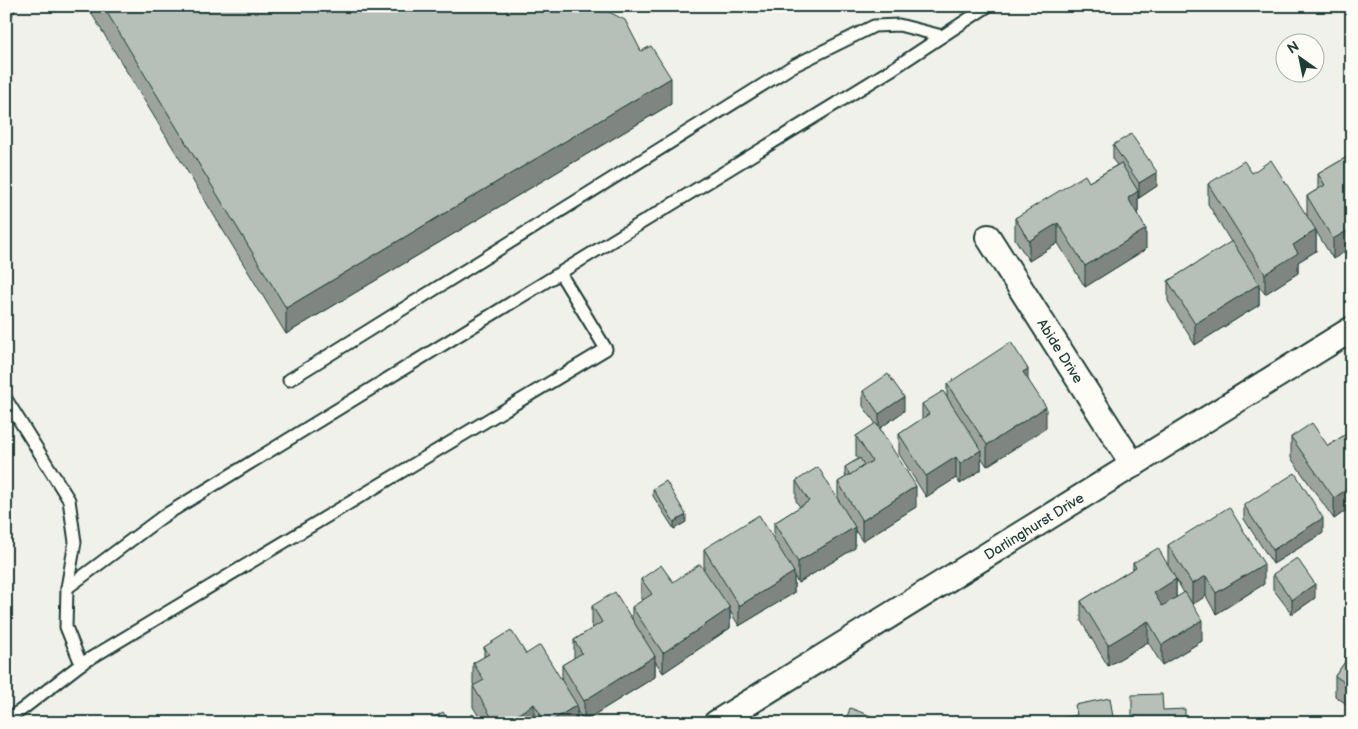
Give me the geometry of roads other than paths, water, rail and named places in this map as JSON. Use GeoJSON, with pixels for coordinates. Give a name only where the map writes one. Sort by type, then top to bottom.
{"type":"FeatureCollection","features":[{"type":"Feature","properties":{"kind":"street","name":"Abide Drive"},"geometry":{"type":"LineString","coordinates":[[988,237],[1133,465]]}},
{"type":"Feature","properties":{"kind":"street","name":"Darlinghurst Drive"},"geometry":{"type":"LineString","coordinates":[[716,723],[1352,329]]}},
{"type":"Feature","properties":{"kind":"lane"},"geometry":{"type":"LineString","coordinates":[[6,13],[9,6]]}},
{"type":"Feature","properties":{"kind":"lane"},"geometry":{"type":"LineString","coordinates":[[67,588],[162,517],[560,273],[988,6]]}},
{"type":"Feature","properties":{"kind":"lane"},"geometry":{"type":"LineString","coordinates":[[289,380],[793,66],[874,26],[899,25],[942,36]]}},
{"type":"Feature","properties":{"kind":"lane"},"geometry":{"type":"LineString","coordinates":[[6,719],[20,711],[81,664],[606,349],[560,273]]}},
{"type":"Feature","properties":{"kind":"lane"},"geometry":{"type":"LineString","coordinates":[[6,399],[68,500],[75,542],[67,588],[66,627],[81,664]]}}]}
